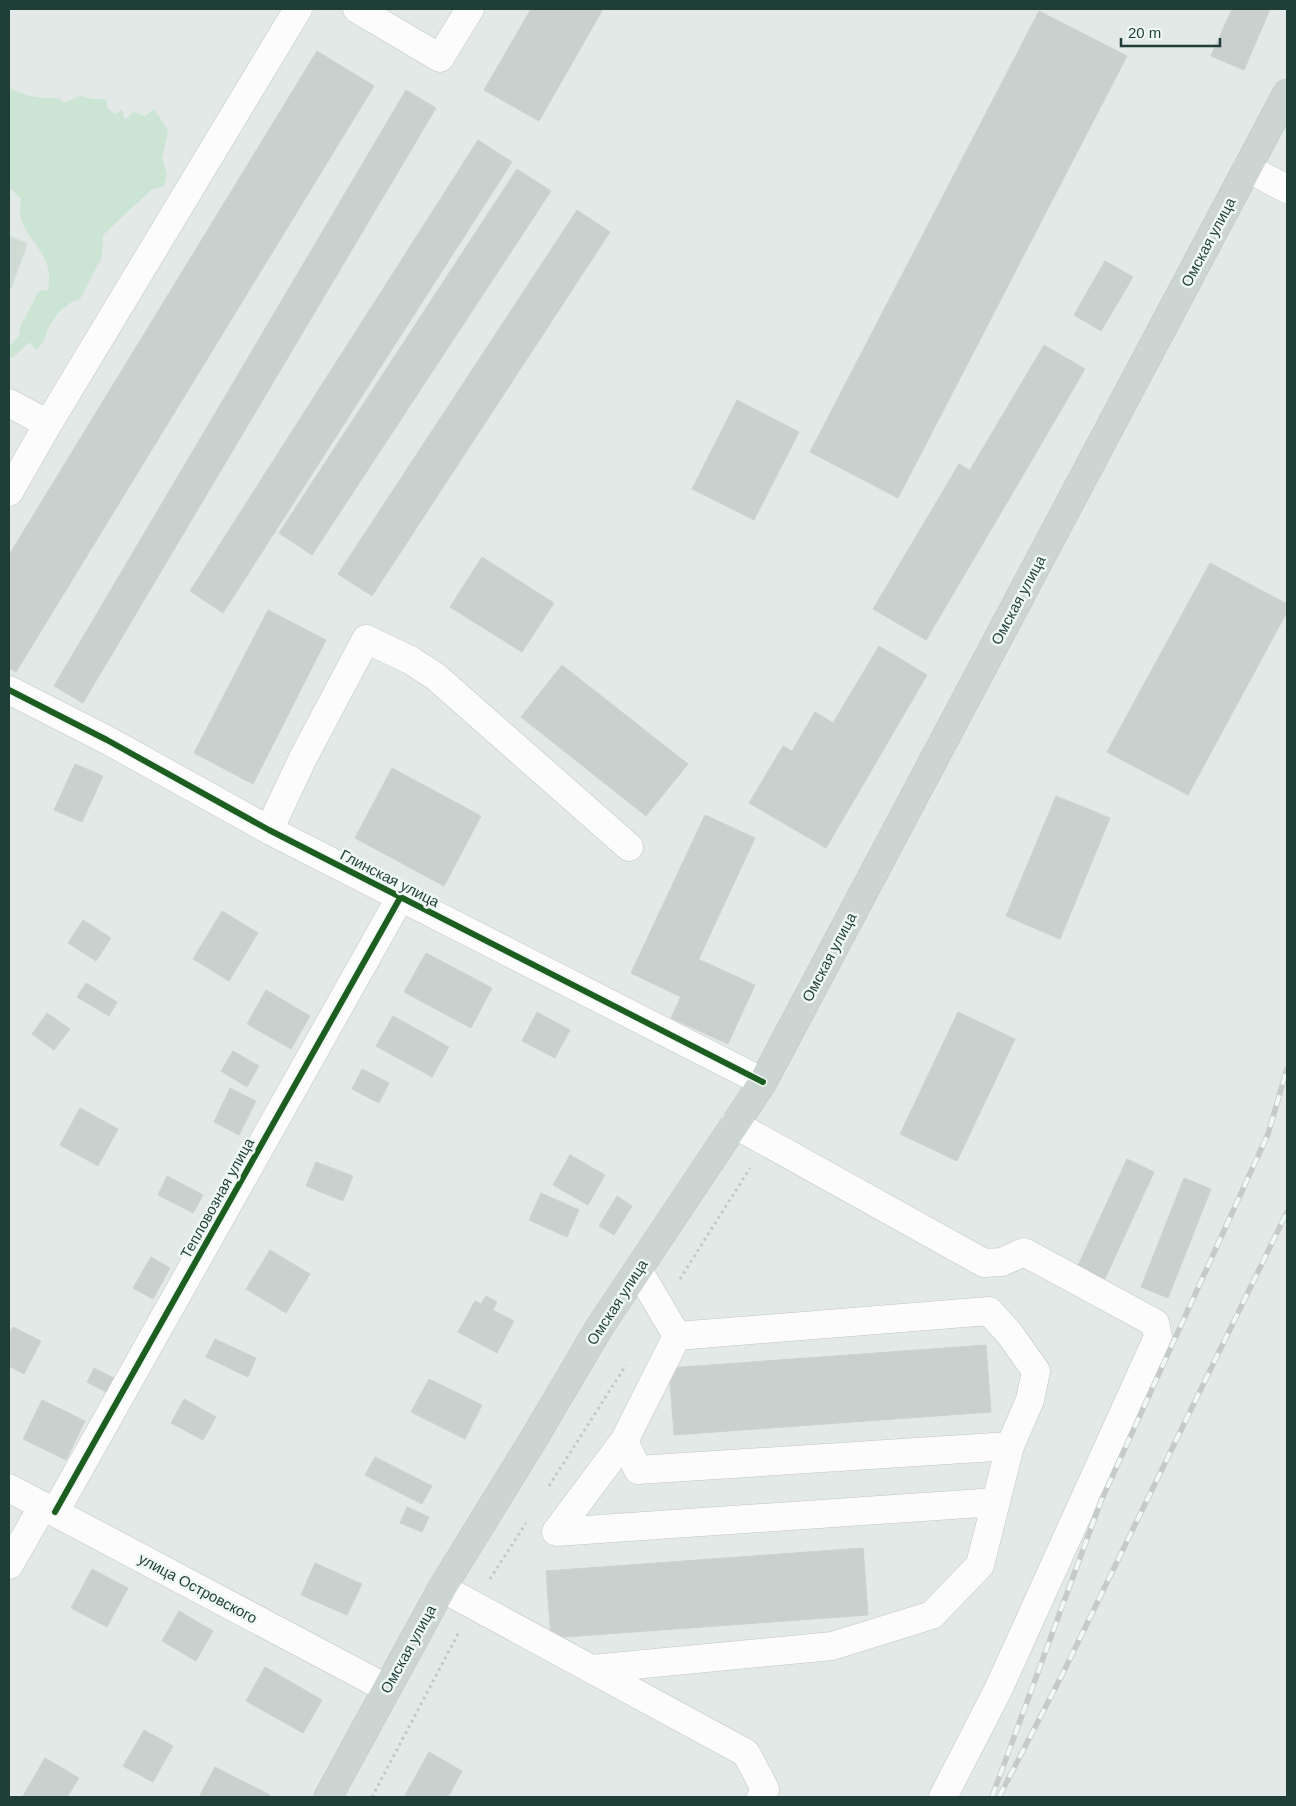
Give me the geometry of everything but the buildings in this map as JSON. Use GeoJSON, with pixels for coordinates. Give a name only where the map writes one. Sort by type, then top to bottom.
{"type":"FeatureCollection","features":[{"type":"Feature","properties":{"kind":"main road","name":"Омская улица"},"geometry":{"type":"LineString","coordinates":[[328,1797],[442,1588],[599,1328],[763,1082],[1287,93]]}},
{"type":"Feature","properties":{"kind":"street"},"geometry":{"type":"LineString","coordinates":[[9,492],[298,9]]}},
{"type":"Feature","properties":{"kind":"street"},"geometry":{"type":"LineString","coordinates":[[358,9],[440,58],[470,9]]}},
{"type":"Feature","properties":{"kind":"street"},"geometry":{"type":"LineString","coordinates":[[1247,168],[1287,189]]}},
{"type":"Feature","properties":{"kind":"street"},"geometry":{"type":"LineString","coordinates":[[9,403],[48,424]]}},
{"type":"Feature","properties":{"kind":"street"},"geometry":{"type":"LineString","coordinates":[[269,830],[303,758],[366,639],[410,660],[435,676],[629,848]]}},
{"type":"Feature","properties":{"kind":"street","name":"Глинская улица"},"geometry":{"type":"LineString","coordinates":[[9,690],[107,740],[269,830],[763,1082]]}},
{"type":"Feature","properties":{"kind":"street","name":"Тепловозная улица"},"geometry":{"type":"LineString","coordinates":[[9,1565],[49,1509],[400,898]]}},
{"type":"Feature","properties":{"kind":"street"},"geometry":{"type":"LineString","coordinates":[[734,1124],[984,1263],[1002,1262],[1024,1252],[1155,1323],[1158,1337],[998,1690],[943,1797]]}},
{"type":"Feature","properties":{"kind":"street"},"geometry":{"type":"LineString","coordinates":[[638,1270],[677,1336]]}},
{"type":"Feature","properties":{"kind":"street"},"geometry":{"type":"LineString","coordinates":[[592,1669],[832,1646],[932,1615],[980,1565],[1010,1446],[1030,1400],[1036,1371],[1009,1333],[989,1311],[677,1336]]}},
{"type":"Feature","properties":{"kind":"street"},"geometry":{"type":"LineString","coordinates":[[677,1336],[624,1440],[556,1532],[996,1502]]}},
{"type":"Feature","properties":{"kind":"street"},"geometry":{"type":"LineString","coordinates":[[624,1440],[638,1470],[1010,1446]]}},
{"type":"Feature","properties":{"kind":"street","name":"улица Островского"},"geometry":{"type":"LineString","coordinates":[[9,1488],[386,1688]]}},
{"type":"Feature","properties":{"kind":"street"},"geometry":{"type":"LineString","coordinates":[[442,1588],[746,1753],[765,1789],[761,1797]]}},
{"type":"Feature","properties":{"kind":"path"},"geometry":{"type":"LineString","coordinates":[[661,1309],[766,1142]]}},
{"type":"Feature","properties":{"kind":"path"},"geometry":{"type":"LineString","coordinates":[[546,1490],[630,1358]]}},
{"type":"Feature","properties":{"kind":"path"},"geometry":{"type":"LineString","coordinates":[[372,1797],[474,1605],[531,1515]]}},
{"type":"Feature","properties":{"kind":"shaded area"},"geometry":{"type":"Polygon","coordinates":[[[9,236],[28,243],[11,289],[9,288],[9,236]]]}},
{"type":"Feature","properties":{"kind":"green space"},"geometry":{"type":"Polygon","coordinates":[[[9,88],[33,96],[59,98],[64,103],[80,96],[106,99],[108,109],[115,114],[122,109],[125,120],[133,112],[145,116],[154,109],[168,130],[162,159],[167,173],[164,186],[151,190],[103,235],[102,257],[80,299],[70,303],[59,312],[36,350],[30,342],[12,358],[9,356],[9,347],[19,336],[20,327],[39,291],[48,290],[49,277],[48,266],[44,257],[24,225],[20,212],[21,198],[9,188],[9,88]]]}},
{"type":"Feature","properties":{"kind":"railway"},"geometry":{"type":"LineString","coordinates":[[992,1797],[1101,1501],[1268,1134],[1287,1069]]}},
{"type":"Feature","properties":{"kind":"railway"},"geometry":{"type":"LineString","coordinates":[[999,1797],[1063,1673],[1287,1212]]}},
{"type":"Feature","properties":{"kind":"cycle path"},"geometry":{"type":"LineString","coordinates":[[9,690],[107,740],[269,830],[763,1082]]}},
{"type":"Feature","properties":{"kind":"cycle path"},"geometry":{"type":"LineString","coordinates":[[55,1512],[400,898]]}}]}
